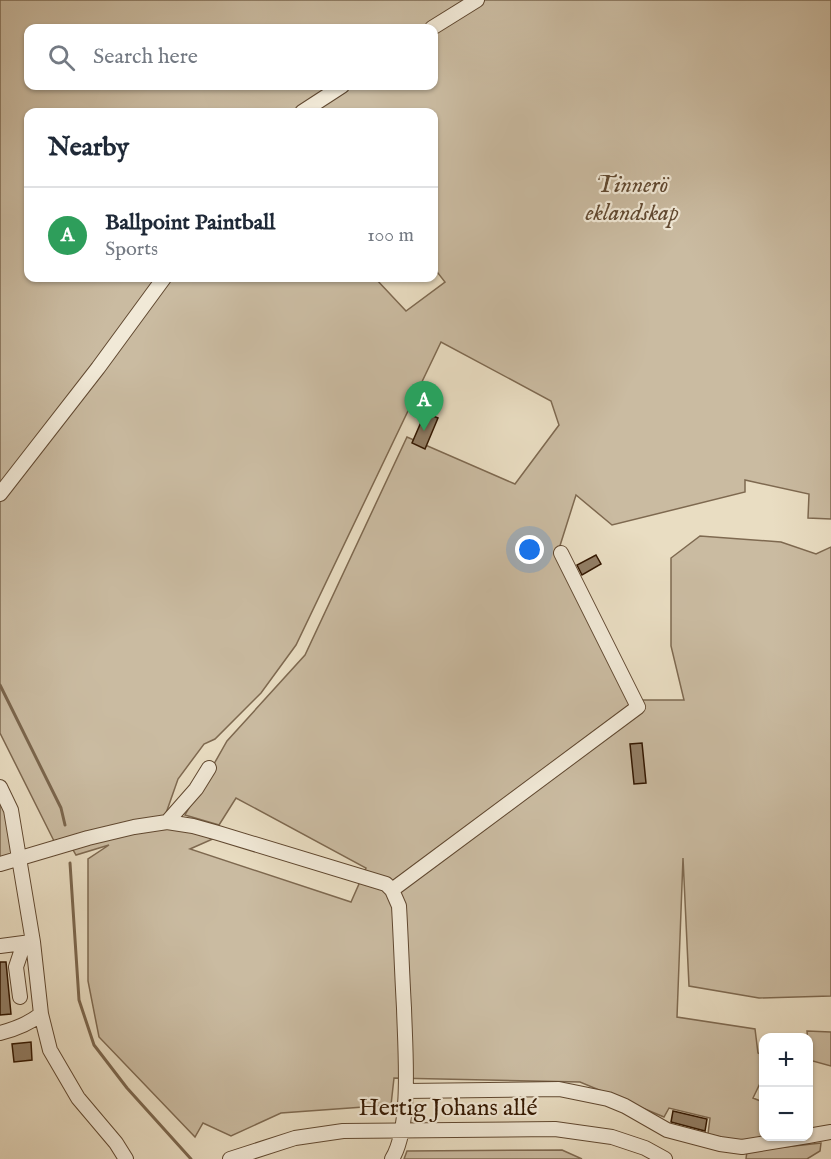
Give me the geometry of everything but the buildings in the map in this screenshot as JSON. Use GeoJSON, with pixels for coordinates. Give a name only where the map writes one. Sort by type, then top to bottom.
{"type":"FeatureCollection","features":[{"type":"Feature","properties":{"kind":"street"},"geometry":{"type":"LineString","coordinates":[[438,24],[477,0]]}},
{"type":"Feature","properties":{"kind":"street"},"geometry":{"type":"LineString","coordinates":[[308,108],[336,90]]}},
{"type":"Feature","properties":{"kind":"street"},"geometry":{"type":"LineString","coordinates":[[0,494],[98,368],[161,282]]}},
{"type":"Feature","properties":{"kind":"street"},"geometry":{"type":"LineString","coordinates":[[392,890],[638,707],[561,553]]}},
{"type":"Feature","properties":{"kind":"street"},"geometry":{"type":"LineString","coordinates":[[167,822],[196,789],[209,768]]}},
{"type":"Feature","properties":{"kind":"street"},"geometry":{"type":"LineString","coordinates":[[0,787],[11,810],[29,943],[41,1014],[50,1050],[69,1085],[88,1112],[116,1143],[126,1159]]}},
{"type":"Feature","properties":{"kind":"street"},"geometry":{"type":"LineString","coordinates":[[0,864],[121,829],[167,822],[193,826],[377,880],[392,890],[399,906],[406,1091],[399,1146],[392,1159]]}},
{"type":"Feature","properties":{"kind":"street"},"geometry":{"type":"LineString","coordinates":[[0,946],[29,943]]}},
{"type":"Feature","properties":{"kind":"street"},"geometry":{"type":"LineString","coordinates":[[20,997],[16,968],[29,943]]}},
{"type":"Feature","properties":{"kind":"street"},"geometry":{"type":"LineString","coordinates":[[0,1033],[15,1029],[41,1014]]}},
{"type":"Feature","properties":{"kind":"street"},"geometry":{"type":"LineString","coordinates":[[406,1091],[559,1089],[608,1099],[667,1130],[741,1153],[788,1141]]}},
{"type":"Feature","properties":{"kind":"street","name":"Hertig Johans allé"},"geometry":{"type":"LineString","coordinates":[[230,1159],[310,1135],[343,1131],[555,1129],[578,1131],[629,1142],[665,1159]]}},
{"type":"Feature","properties":{"kind":"street"},"geometry":{"type":"LineString","coordinates":[[813,1135],[831,1132]]}},
{"type":"Feature","properties":{"kind":"green space","name":"Tinnerö eklandskap"},"geometry":{"type":"Polygon","coordinates":[[[0,0],[831,0],[831,519],[808,518],[809,494],[745,480],[745,492],[612,525],[576,495],[558,552],[633,700],[684,700],[671,646],[671,558],[700,536],[781,542],[816,554],[831,547],[831,996],[759,998],[689,986],[683,858],[677,1017],[755,1029],[759,1053],[759,1085],[753,1098],[759,1100],[759,1139],[740,1142],[708,1134],[710,1118],[669,1108],[664,1117],[580,1082],[394,1078],[391,1105],[281,1113],[231,1136],[203,1123],[195,1137],[99,1037],[88,981],[88,859],[109,845],[76,855],[72,848],[142,830],[176,829],[215,838],[190,849],[351,902],[366,868],[236,798],[219,825],[185,815],[227,741],[305,655],[407,437],[515,484],[559,425],[551,401],[441,342],[296,645],[261,693],[215,739],[204,744],[178,779],[165,816],[54,841],[0,733],[0,0]]]}},
{"type":"Feature","properties":{"kind":"green space"},"geometry":{"type":"Polygon","coordinates":[[[0,781],[18,859],[0,866],[0,781]]]}},
{"type":"Feature","properties":{"kind":"green space"},"geometry":{"type":"Polygon","coordinates":[[[807,1031],[831,1032],[831,1066],[813,1061],[813,1033],[807,1033],[807,1031]]]}},
{"type":"Feature","properties":{"kind":"green space"},"geometry":{"type":"Polygon","coordinates":[[[821,1143],[820,1151],[807,1159],[746,1159],[747,1151],[821,1143]]]}},
{"type":"Feature","properties":{"kind":"green space"},"geometry":{"type":"Polygon","coordinates":[[[562,1150],[582,1159],[404,1159],[407,1151],[562,1150]]]}},
{"type":"Feature","properties":{"kind":"waterway"},"geometry":{"type":"LineString","coordinates":[[0,685],[61,808],[65,825]]}},
{"type":"Feature","properties":{"kind":"waterway"},"geometry":{"type":"LineString","coordinates":[[70,863],[79,1000],[94,1045],[127,1088],[191,1159]]}},
{"type":"Feature","properties":{"kind":"place","name":"Ballpoint Paintball"},"geometry":{"type":"Point","coordinates":[424,431]}}]}
